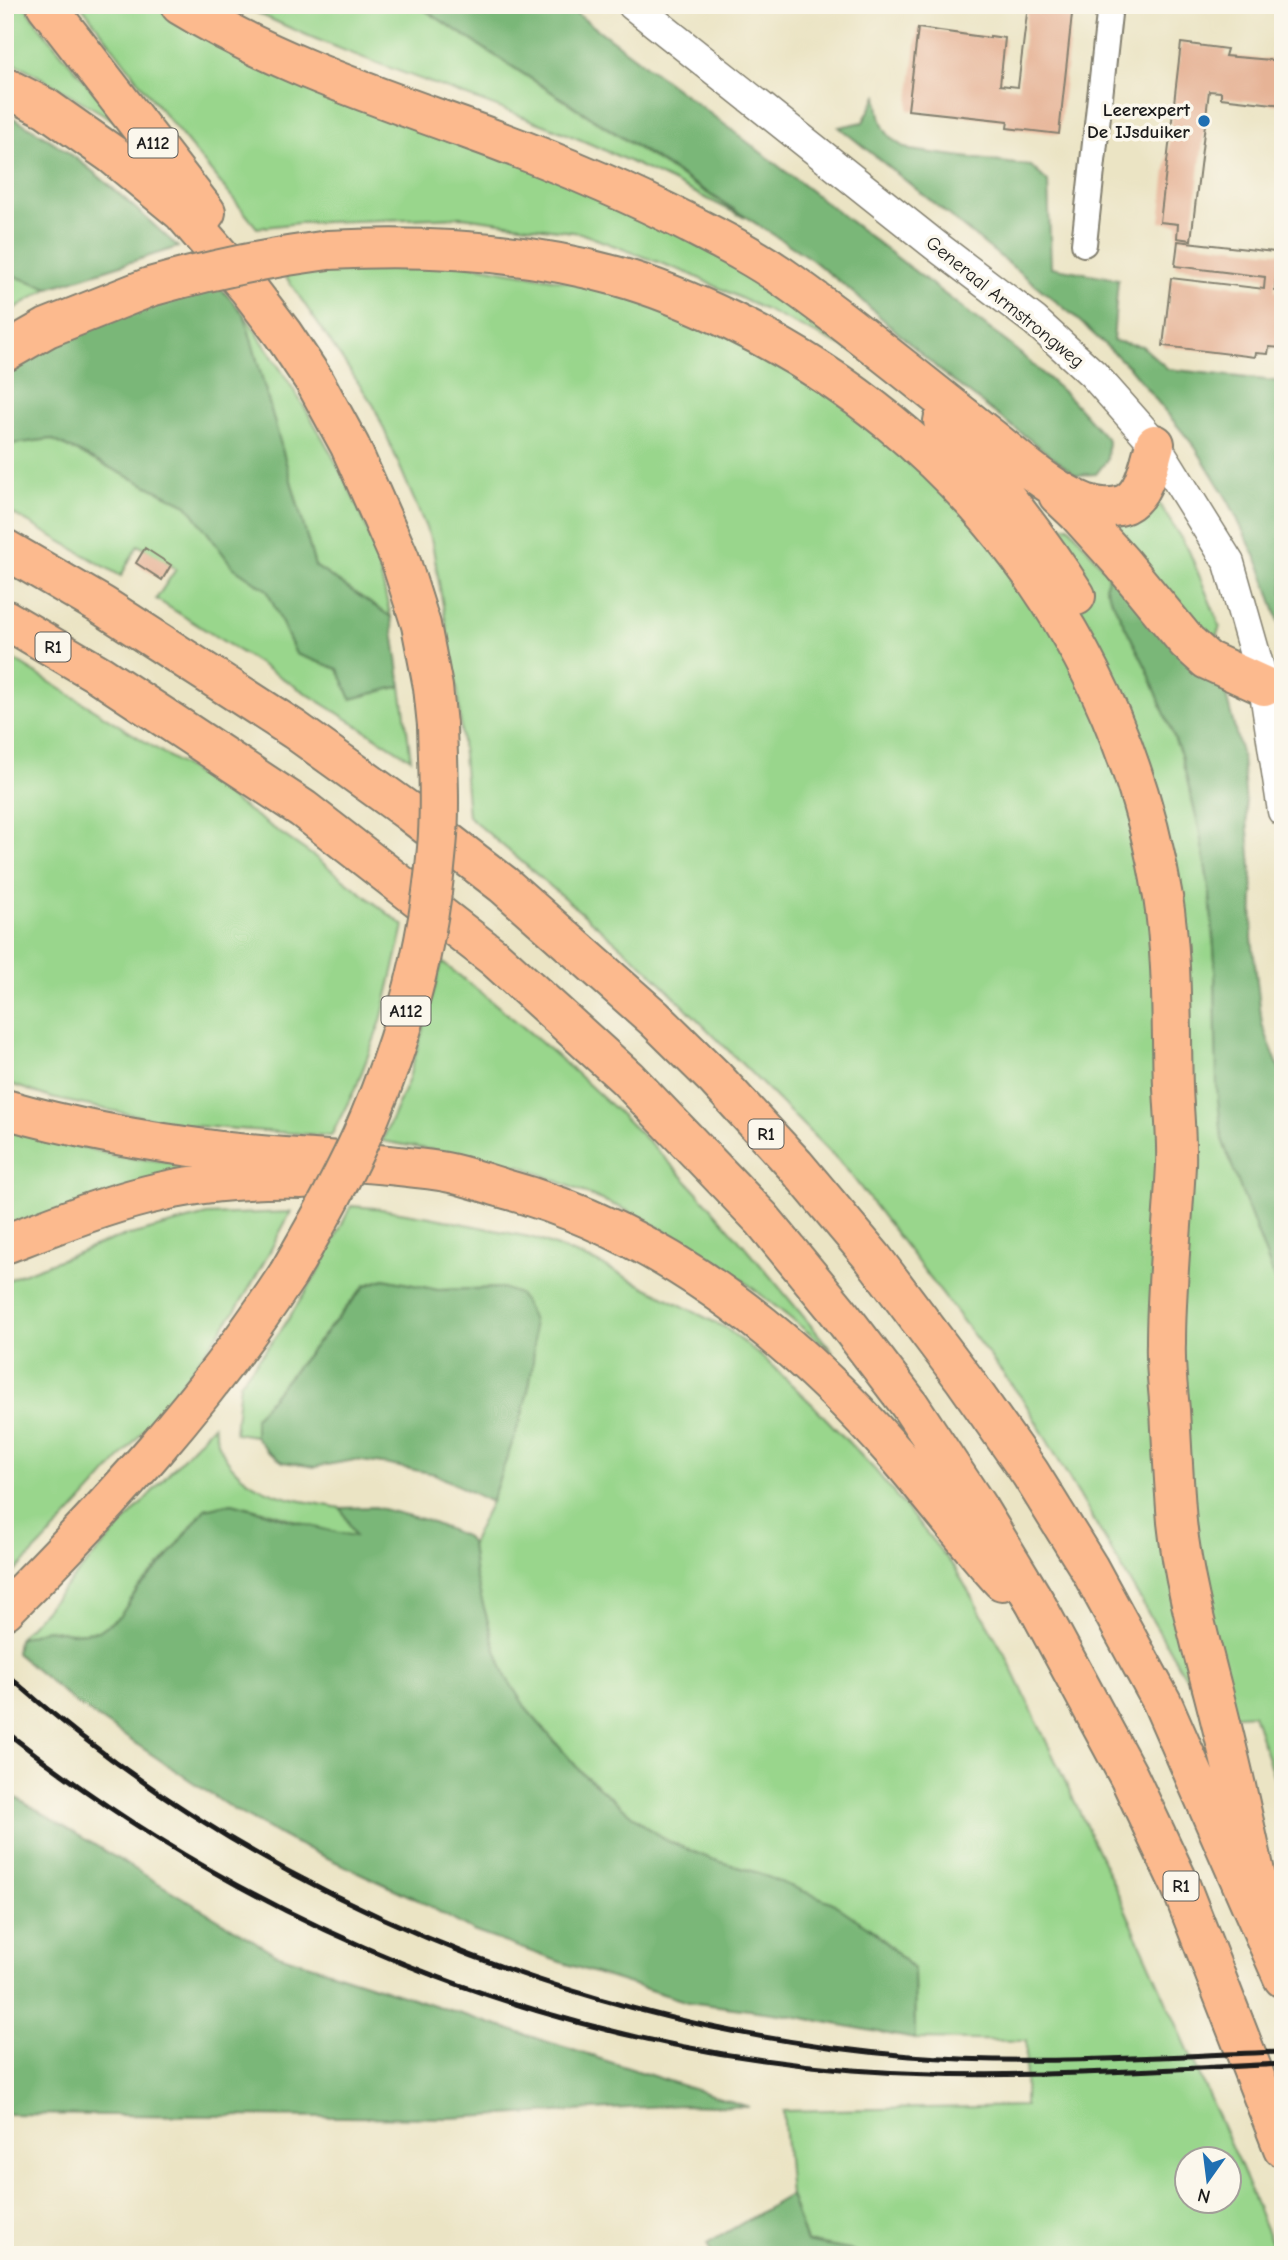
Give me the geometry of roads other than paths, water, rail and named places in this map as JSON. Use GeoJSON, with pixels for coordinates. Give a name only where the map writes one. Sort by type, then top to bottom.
{"type":"FeatureCollection","features":[{"type":"Feature","properties":{"kind":"highway","name":"A112"},"geometry":{"type":"LineString","coordinates":[[5,1611],[130,1480],[212,1381],[288,1274],[330,1199],[370,1118],[394,1050],[416,976],[438,845],[437,726],[433,687],[421,625],[400,559],[376,501],[315,382],[284,334],[248,288],[204,209],[46,5]]}},
{"type":"Feature","properties":{"kind":"highway"},"geometry":{"type":"LineString","coordinates":[[180,5],[215,27],[282,60],[545,159],[669,213],[730,244],[793,284],[1028,467],[1088,505],[1108,508],[1125,504],[1138,493],[1155,444]]}},
{"type":"Feature","properties":{"kind":"highway"},"geometry":{"type":"LineString","coordinates":[[5,87],[46,108],[113,155],[182,212],[248,288]]}},
{"type":"Feature","properties":{"kind":"highway"},"geometry":{"type":"LineString","coordinates":[[5,352],[47,328],[130,293],[266,258],[328,250],[386,247],[477,252],[568,264],[658,289],[766,338],[823,372],[881,413],[939,463],[976,502],[1034,578],[1067,627],[1098,688],[1131,767],[1150,834],[1164,910],[1170,963],[1176,1157],[1166,1345],[1178,1525],[1198,1632],[1277,1963]]}},
{"type":"Feature","properties":{"kind":"highway"},"geometry":{"type":"LineString","coordinates":[[830,313],[923,397],[1002,491],[1042,542],[1079,601],[1121,681],[1153,764],[1171,834],[1181,897],[1186,962],[1188,1087],[1176,1157]]}},
{"type":"Feature","properties":{"kind":"highway"},"geometry":{"type":"LineString","coordinates":[[1028,467],[1077,513],[1187,642],[1208,660],[1264,686]]}},
{"type":"Feature","properties":{"kind":"highway","name":"R1"},"geometry":{"type":"LineString","coordinates":[[5,549],[103,607],[296,730],[472,860],[572,944],[654,1018],[715,1078],[795,1165],[873,1258],[964,1379],[1030,1473],[1089,1567],[1162,1702],[1277,1963]]}},
{"type":"Feature","properties":{"kind":"highway","name":"R1"},"geometry":{"type":"LineString","coordinates":[[5,619],[100,675],[303,809],[495,958],[627,1079],[762,1219],[837,1310],[909,1404],[978,1508],[1053,1637],[1129,1777],[1181,1887],[1283,2148]]}},
{"type":"Feature","properties":{"kind":"highway"},"geometry":{"type":"LineString","coordinates":[[5,1109],[43,1120],[104,1132],[220,1151],[442,1171],[537,1197],[594,1219],[676,1263],[742,1308],[784,1342],[831,1386],[894,1452],[975,1552],[1053,1637]]}},
{"type":"Feature","properties":{"kind":"highway"},"geometry":{"type":"LineString","coordinates":[[5,1244],[67,1220],[149,1194],[223,1182],[283,1179],[442,1182],[504,1188]]}},
{"type":"Feature","properties":{"kind":"street","name":"Generaal Armstrongweg"},"geometry":{"type":"LineString","coordinates":[[633,5],[1035,321],[1093,374],[1155,444],[1229,563],[1264,686],[1283,811]]}},
{"type":"Feature","properties":{"kind":"street"},"geometry":{"type":"LineString","coordinates":[[1084,244],[1110,5]]}},
{"type":"Feature","properties":{"kind":"railway"},"geometry":{"type":"LineString","coordinates":[[5,1673],[102,1752],[205,1823],[314,1885],[427,1938],[543,1981],[663,2016],[786,2041],[910,2056],[1050,2060],[1283,2052]]}},
{"type":"Feature","properties":{"kind":"railway"},"geometry":{"type":"LineString","coordinates":[[5,1731],[99,1800],[197,1862],[299,1917],[404,1964],[512,2003],[623,2034],[737,2056],[853,2070],[907,2073],[1014,2075],[1283,2064]]}},
{"type":"Feature","properties":{"kind":"place","name":"Leerexpert De IJsduiker"},"geometry":{"type":"Point","coordinates":[1204,121]}}]}
